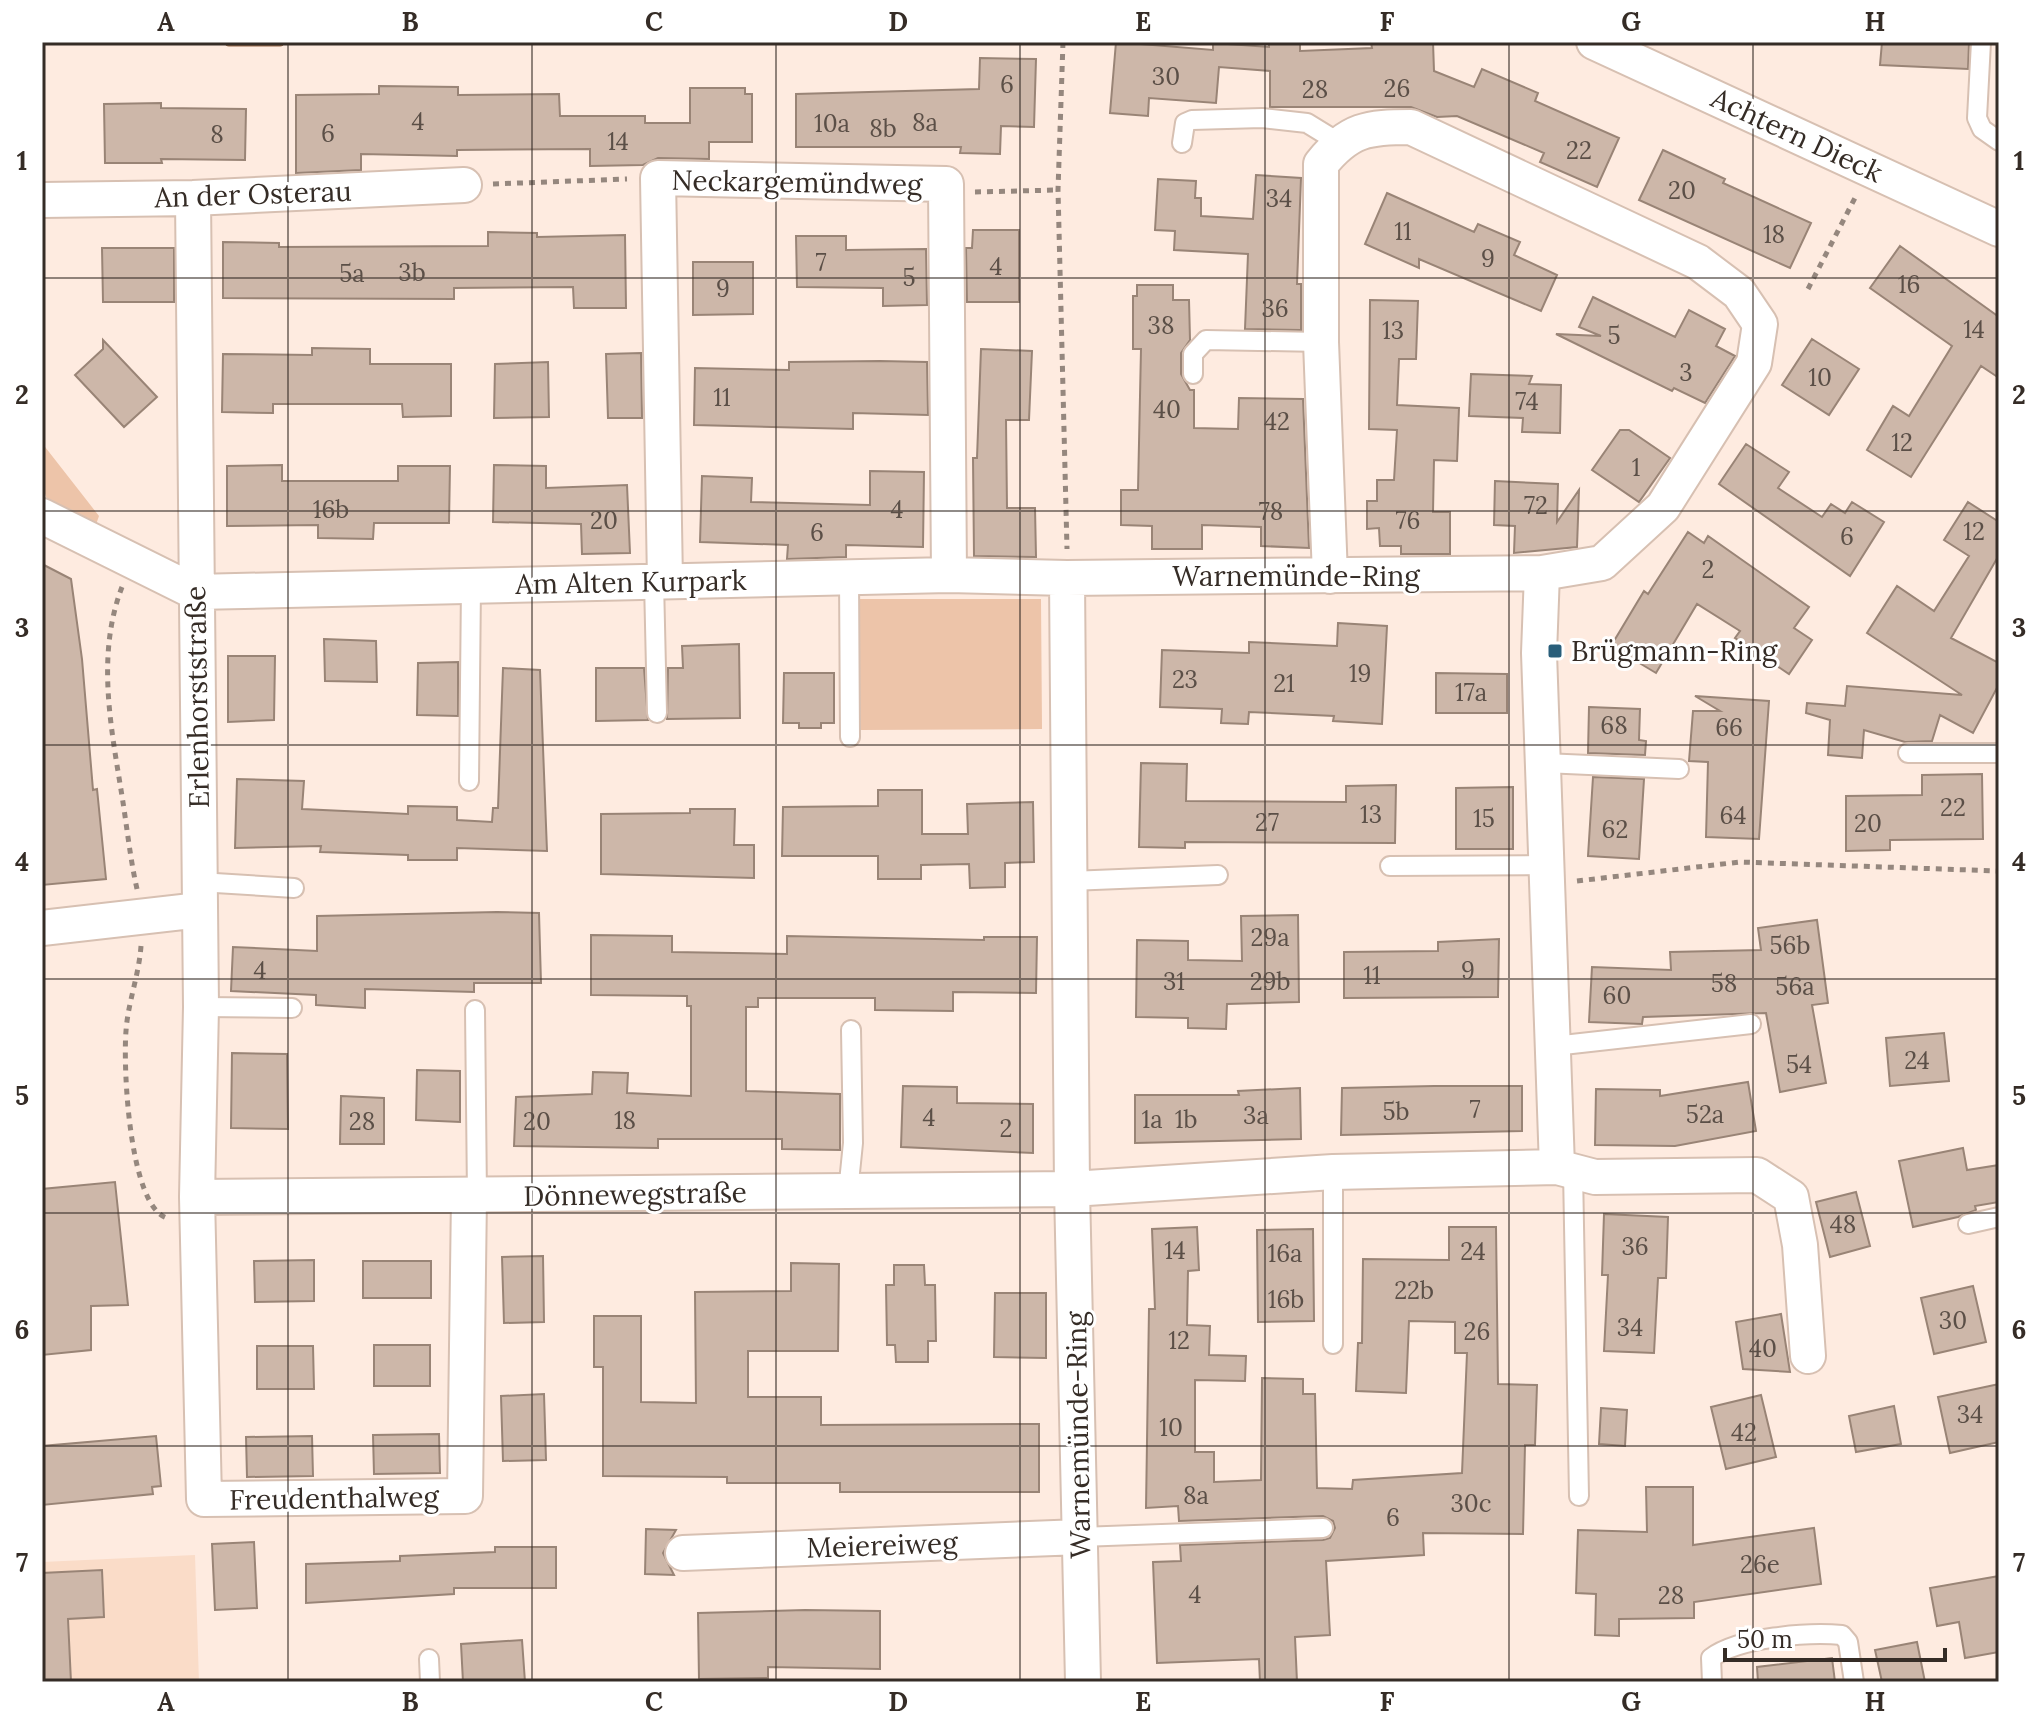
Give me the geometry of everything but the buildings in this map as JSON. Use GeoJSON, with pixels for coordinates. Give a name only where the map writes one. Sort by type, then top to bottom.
{"type":"FeatureCollection","features":[{"type":"Feature","properties":{"kind":"street","name":"Achtern Dieck"},"geometry":{"type":"LineString","coordinates":[[1594,42],[1999,229]]}},
{"type":"Feature","properties":{"kind":"street"},"geometry":{"type":"LineString","coordinates":[[1330,576],[1321,342],[1321,164],[1338,142],[1372,127],[1411,127],[1698,262],[1739,293],[1760,324],[1754,363],[1663,507],[1602,563],[1542,573],[1539,653],[1554,1046],[1565,1169]]}},
{"type":"Feature","properties":{"kind":"street","name":"Neckargemündweg"},"geometry":{"type":"LineString","coordinates":[[660,581],[658,178],[946,184],[949,575]]}},
{"type":"Feature","properties":{"kind":"street","name":"An der Osterau"},"geometry":{"type":"LineString","coordinates":[[42,200],[193,198],[464,185]]}},
{"type":"Feature","properties":{"kind":"street","name":"Erlenhorststraße"},"geometry":{"type":"LineString","coordinates":[[193,198],[201,1007],[197,1197]]}},
{"type":"Feature","properties":{"kind":"street"},"geometry":{"type":"LineString","coordinates":[[42,516],[195,592]]}},
{"type":"Feature","properties":{"kind":"street","name":"Warnemünde-Ring"},"geometry":{"type":"LineString","coordinates":[[1083,1682],[1072,1189],[1067,578],[1542,573]]}},
{"type":"Feature","properties":{"kind":"street","name":"Am Alten Kurpark"},"geometry":{"type":"LineString","coordinates":[[195,592],[949,575],[1067,578]]}},
{"type":"Feature","properties":{"kind":"street"},"geometry":{"type":"LineString","coordinates":[[42,928],[144,916],[200,896]]}},
{"type":"Feature","properties":{"kind":"street"},"geometry":{"type":"LineString","coordinates":[[1072,1189],[1333,1172],[1565,1169],[1595,1177],[1757,1175],[1791,1197],[1800,1245],[1808,1356]]}},
{"type":"Feature","properties":{"kind":"street","name":"Dönnewegstraße"},"geometry":{"type":"LineString","coordinates":[[197,1197],[1072,1189]]}},
{"type":"Feature","properties":{"kind":"street","name":"Freudenthalweg"},"geometry":{"type":"LineString","coordinates":[[197,1197],[204,1499],[465,1496],[473,1196]]}},
{"type":"Feature","properties":{"kind":"street","name":"Meiereiweg"},"geometry":{"type":"LineString","coordinates":[[683,1553],[1080,1537]]}},
{"type":"Feature","properties":{"kind":"lane"},"geometry":{"type":"LineString","coordinates":[[1981,42],[1977,118],[1982,129],[1999,141]]}},
{"type":"Feature","properties":{"kind":"lane"},"geometry":{"type":"LineString","coordinates":[[1182,143],[1185,123],[1192,120],[1262,118],[1307,123],[1338,142]]}},
{"type":"Feature","properties":{"kind":"lane"},"geometry":{"type":"LineString","coordinates":[[1193,374],[1193,354],[1206,340],[1321,342]]}},
{"type":"Feature","properties":{"kind":"lane"},"geometry":{"type":"LineString","coordinates":[[849,577],[850,737]]}},
{"type":"Feature","properties":{"kind":"lane"},"geometry":{"type":"LineString","coordinates":[[657,713],[660,581]]}},
{"type":"Feature","properties":{"kind":"lane"},"geometry":{"type":"LineString","coordinates":[[469,781],[471,585]]}},
{"type":"Feature","properties":{"kind":"lane"},"geometry":{"type":"LineString","coordinates":[[1908,753],[1999,753]]}},
{"type":"Feature","properties":{"kind":"lane"},"geometry":{"type":"LineString","coordinates":[[1544,763],[1679,769]]}},
{"type":"Feature","properties":{"kind":"lane"},"geometry":{"type":"LineString","coordinates":[[1390,866],[1549,874]]}},
{"type":"Feature","properties":{"kind":"lane"},"geometry":{"type":"LineString","coordinates":[[1070,881],[1218,875]]}},
{"type":"Feature","properties":{"kind":"lane"},"geometry":{"type":"LineString","coordinates":[[200,896],[294,888]]}},
{"type":"Feature","properties":{"kind":"lane"},"geometry":{"type":"LineString","coordinates":[[201,1007],[292,1008]]}},
{"type":"Feature","properties":{"kind":"lane"},"geometry":{"type":"LineString","coordinates":[[473,1196],[475,1010]]}},
{"type":"Feature","properties":{"kind":"lane"},"geometry":{"type":"LineString","coordinates":[[1554,1046],[1751,1024]]}},
{"type":"Feature","properties":{"kind":"lane"},"geometry":{"type":"LineString","coordinates":[[848,1192],[853,1143],[851,1030]]}},
{"type":"Feature","properties":{"kind":"lane"},"geometry":{"type":"LineString","coordinates":[[1565,1169],[1579,1496]]}},
{"type":"Feature","properties":{"kind":"lane"},"geometry":{"type":"LineString","coordinates":[[1333,1172],[1333,1344]]}},
{"type":"Feature","properties":{"kind":"lane"},"geometry":{"type":"LineString","coordinates":[[1968,1224],[1999,1217]]}},
{"type":"Feature","properties":{"kind":"lane"},"geometry":{"type":"LineString","coordinates":[[1080,1537],[1323,1528]]}},
{"type":"Feature","properties":{"kind":"lane"},"geometry":{"type":"LineString","coordinates":[[1712,1682],[1711,1658],[1733,1645],[1821,1633],[1842,1635],[1848,1642],[1854,1682]]}},
{"type":"Feature","properties":{"kind":"lane"},"geometry":{"type":"LineString","coordinates":[[429,1659],[430,1682]]}},
{"type":"Feature","properties":{"kind":"path"},"geometry":{"type":"LineString","coordinates":[[1063,42],[1058,190],[1067,578]]}},
{"type":"Feature","properties":{"kind":"path"},"geometry":{"type":"LineString","coordinates":[[464,185],[658,178]]}},
{"type":"Feature","properties":{"kind":"path"},"geometry":{"type":"LineString","coordinates":[[946,192],[1058,190]]}},
{"type":"Feature","properties":{"kind":"path"},"geometry":{"type":"LineString","coordinates":[[1808,289],[1840,226]]}},
{"type":"Feature","properties":{"kind":"path"},"geometry":{"type":"LineString","coordinates":[[132,560],[111,615],[106,657],[111,727],[131,864],[144,916],[140,964],[130,992],[126,1034],[131,1133],[139,1176],[150,1205],[162,1217],[179,1220],[197,1197]]}},
{"type":"Feature","properties":{"kind":"path"},"geometry":{"type":"LineString","coordinates":[[1549,874],[1740,862],[1999,871]]}},
{"type":"Feature","properties":{"kind":"shaded area"},"geometry":{"type":"Polygon","coordinates":[[[42,443],[99,516],[93,533],[62,516],[47,499],[42,477],[42,443]]]}},
{"type":"Feature","properties":{"kind":"shaded area"},"geometry":{"type":"Polygon","coordinates":[[[857,599],[1041,599],[1042,729],[860,730],[857,599]]]}},
{"type":"Feature","properties":{"kind":"shaded area"},"geometry":{"type":"Polygon","coordinates":[[[195,1555],[199,1682],[42,1682],[42,1562],[195,1555]]]}},
{"type":"Feature","properties":{"kind":"waterway"},"geometry":{"type":"LineString","coordinates":[[229,42],[280,42]]}},
{"type":"Feature","properties":{"kind":"place","name":"Brügmann-Ring"},"geometry":{"type":"Point","coordinates":[1555,651]}}]}
